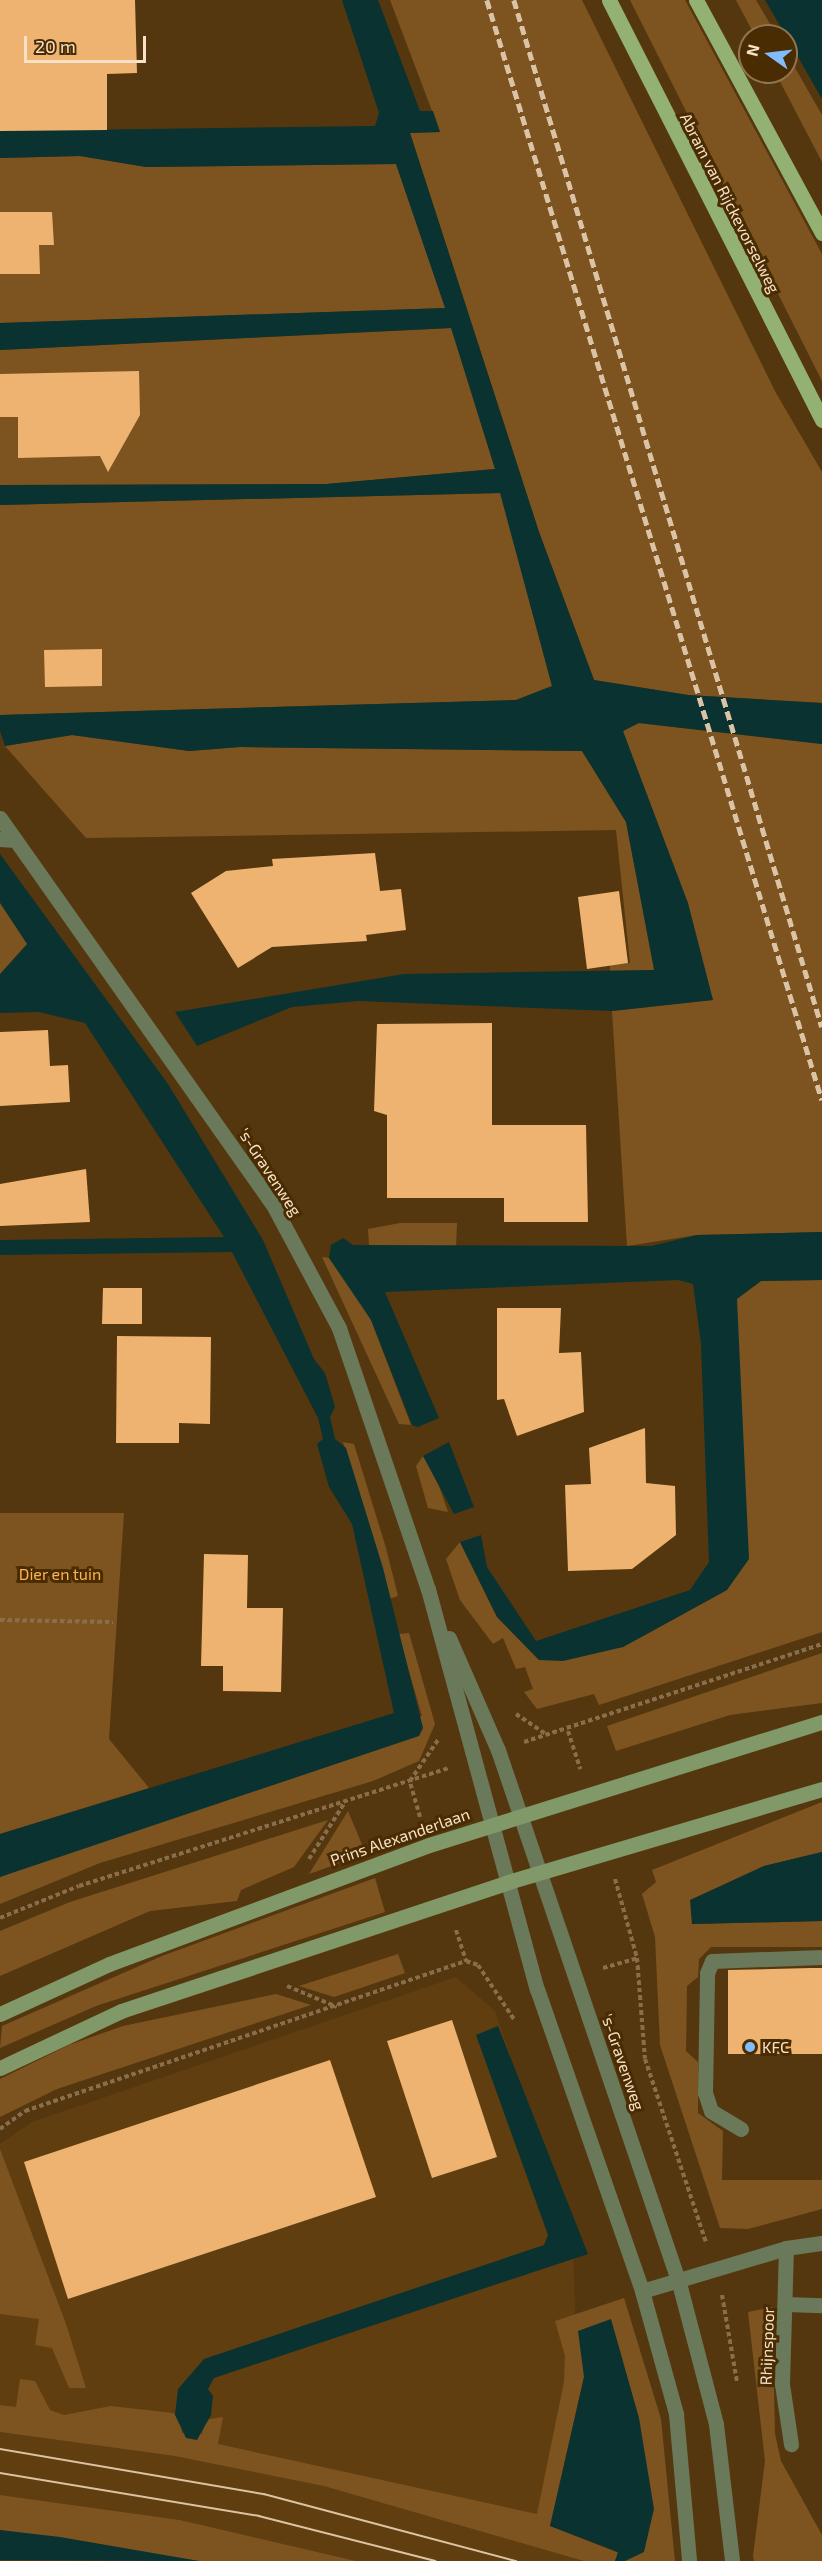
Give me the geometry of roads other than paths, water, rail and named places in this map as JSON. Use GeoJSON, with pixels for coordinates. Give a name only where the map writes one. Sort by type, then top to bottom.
{"type":"FeatureCollection","features":[{"type":"Feature","properties":{"kind":"main road","name":"Abram van Rijckevorselweg"},"geometry":{"type":"LineString","coordinates":[[609,0],[822,420]]}},
{"type":"Feature","properties":{"kind":"main road"},"geometry":{"type":"LineString","coordinates":[[696,0],[822,233]]}},
{"type":"Feature","properties":{"kind":"main road","name":"Prins Alexanderlaan"},"geometry":{"type":"LineString","coordinates":[[0,2014],[109,1964],[284,1898],[490,1825],[822,1722]]}},
{"type":"Feature","properties":{"kind":"main road"},"geometry":{"type":"LineString","coordinates":[[0,2068],[121,2012],[508,1882],[822,1789]]}},
{"type":"Feature","properties":{"kind":"street","name":"'s-Gravenweg"},"geometry":{"type":"LineString","coordinates":[[0,818],[8,840],[272,1203],[339,1328],[428,1589],[521,1815],[679,2283],[716,2424],[732,2561]]}},
{"type":"Feature","properties":{"kind":"street","name":"'s-Gravenweg"},"geometry":{"type":"LineString","coordinates":[[428,1589],[490,1825],[537,1989],[642,2291],[676,2414],[689,2561]]}},
{"type":"Feature","properties":{"kind":"street"},"geometry":{"type":"LineString","coordinates":[[741,2129],[711,2111],[705,2093],[707,1973],[712,1961],[822,1957]]}},
{"type":"Feature","properties":{"kind":"street"},"geometry":{"type":"LineString","coordinates":[[642,2291],[716,2272],[786,2248],[822,2243]]}},
{"type":"Feature","properties":{"kind":"street","name":"Rhijnspoor"},"geometry":{"type":"LineString","coordinates":[[786,2248],[782,2384],[791,2444]]}},
{"type":"Feature","properties":{"kind":"street"},"geometry":{"type":"LineString","coordinates":[[786,2304],[822,2305]]}},
{"type":"Feature","properties":{"kind":"water"},"geometry":{"type":"Polygon","coordinates":[[[342,0],[378,0],[420,111],[433,111],[440,132],[410,133],[539,532],[594,680],[688,695],[822,703],[822,744],[639,723],[623,731],[688,903],[713,1000],[612,1011],[359,1001],[292,1007],[197,1046],[175,1012],[404,974],[654,970],[626,822],[582,751],[240,747],[189,751],[72,735],[5,746],[0,731],[0,715],[516,700],[552,686],[500,493],[0,505],[0,485],[326,484],[495,469],[451,328],[0,350],[0,323],[445,308],[396,164],[146,167],[80,156],[0,158],[0,131],[375,126],[379,113],[342,0]]]}},
{"type":"Feature","properties":{"kind":"water"},"geometry":{"type":"Polygon","coordinates":[[[765,0],[822,0],[822,99],[798,57],[798,24],[779,24],[765,0]]]}},
{"type":"Feature","properties":{"kind":"water"},"geometry":{"type":"Polygon","coordinates":[[[0,854],[168,1084],[263,1240],[314,1359],[325,1373],[335,1407],[330,1417],[335,1439],[346,1448],[383,1568],[423,1728],[419,1736],[0,1877],[0,1834],[394,1713],[352,1524],[329,1487],[317,1444],[323,1439],[318,1418],[232,1252],[0,1255],[0,1240],[224,1237],[85,1023],[39,1012],[0,1013],[0,974],[27,944],[0,903],[0,854]]]}},
{"type":"Feature","properties":{"kind":"water"},"geometry":{"type":"Polygon","coordinates":[[[822,1232],[822,1280],[761,1281],[737,1299],[749,1559],[727,1590],[623,1647],[563,1661],[539,1660],[497,1617],[460,1542],[481,1535],[487,1567],[536,1641],[690,1590],[709,1562],[701,1344],[693,1284],[678,1280],[385,1292],[439,1418],[418,1427],[412,1425],[371,1320],[329,1258],[331,1245],[343,1238],[353,1245],[651,1246],[697,1235],[822,1232]]]}},
{"type":"Feature","properties":{"kind":"water"},"geometry":{"type":"Polygon","coordinates":[[[449,1442],[474,1507],[454,1514],[423,1456],[449,1442]]]}},
{"type":"Feature","properties":{"kind":"water"},"geometry":{"type":"Polygon","coordinates":[[[822,1852],[822,1921],[692,1924],[690,1900],[764,1866],[822,1852]]]}},
{"type":"Feature","properties":{"kind":"water"},"geometry":{"type":"Polygon","coordinates":[[[498,2026],[588,2254],[214,2378],[208,2389],[213,2396],[211,2415],[197,2440],[186,2438],[175,2415],[178,2389],[204,2359],[544,2245],[548,2235],[476,2035],[498,2026]]]}},
{"type":"Feature","properties":{"kind":"water"},"geometry":{"type":"Polygon","coordinates":[[[611,2319],[639,2418],[654,2509],[644,2552],[625,2561],[615,2561],[618,2552],[550,2526],[584,2377],[578,2331],[611,2319]]]}},
{"type":"Feature","properties":{"kind":"water"},"geometry":{"type":"Polygon","coordinates":[[[0,2530],[60,2537],[199,2561],[0,2560],[0,2530]]]}},
{"type":"Feature","properties":{"kind":"tram line"},"geometry":{"type":"LineString","coordinates":[[0,2449],[264,2494],[516,2561]]}},
{"type":"Feature","properties":{"kind":"tram line"},"geometry":{"type":"LineString","coordinates":[[0,2473],[259,2516],[435,2561]]}},
{"type":"Feature","properties":{"kind":"railway"},"geometry":{"type":"LineString","coordinates":[[487,0],[822,1100]]}},
{"type":"Feature","properties":{"kind":"railway"},"geometry":{"type":"LineString","coordinates":[[514,0],[822,1027]]}},
{"type":"Feature","properties":{"kind":"place","name":"KFC"},"geometry":{"type":"Point","coordinates":[750,2047]}},
{"type":"Feature","properties":{"kind":"park label","name":"Dier en tuin"},"geometry":{"type":"Point","coordinates":[60,1574]}}]}
